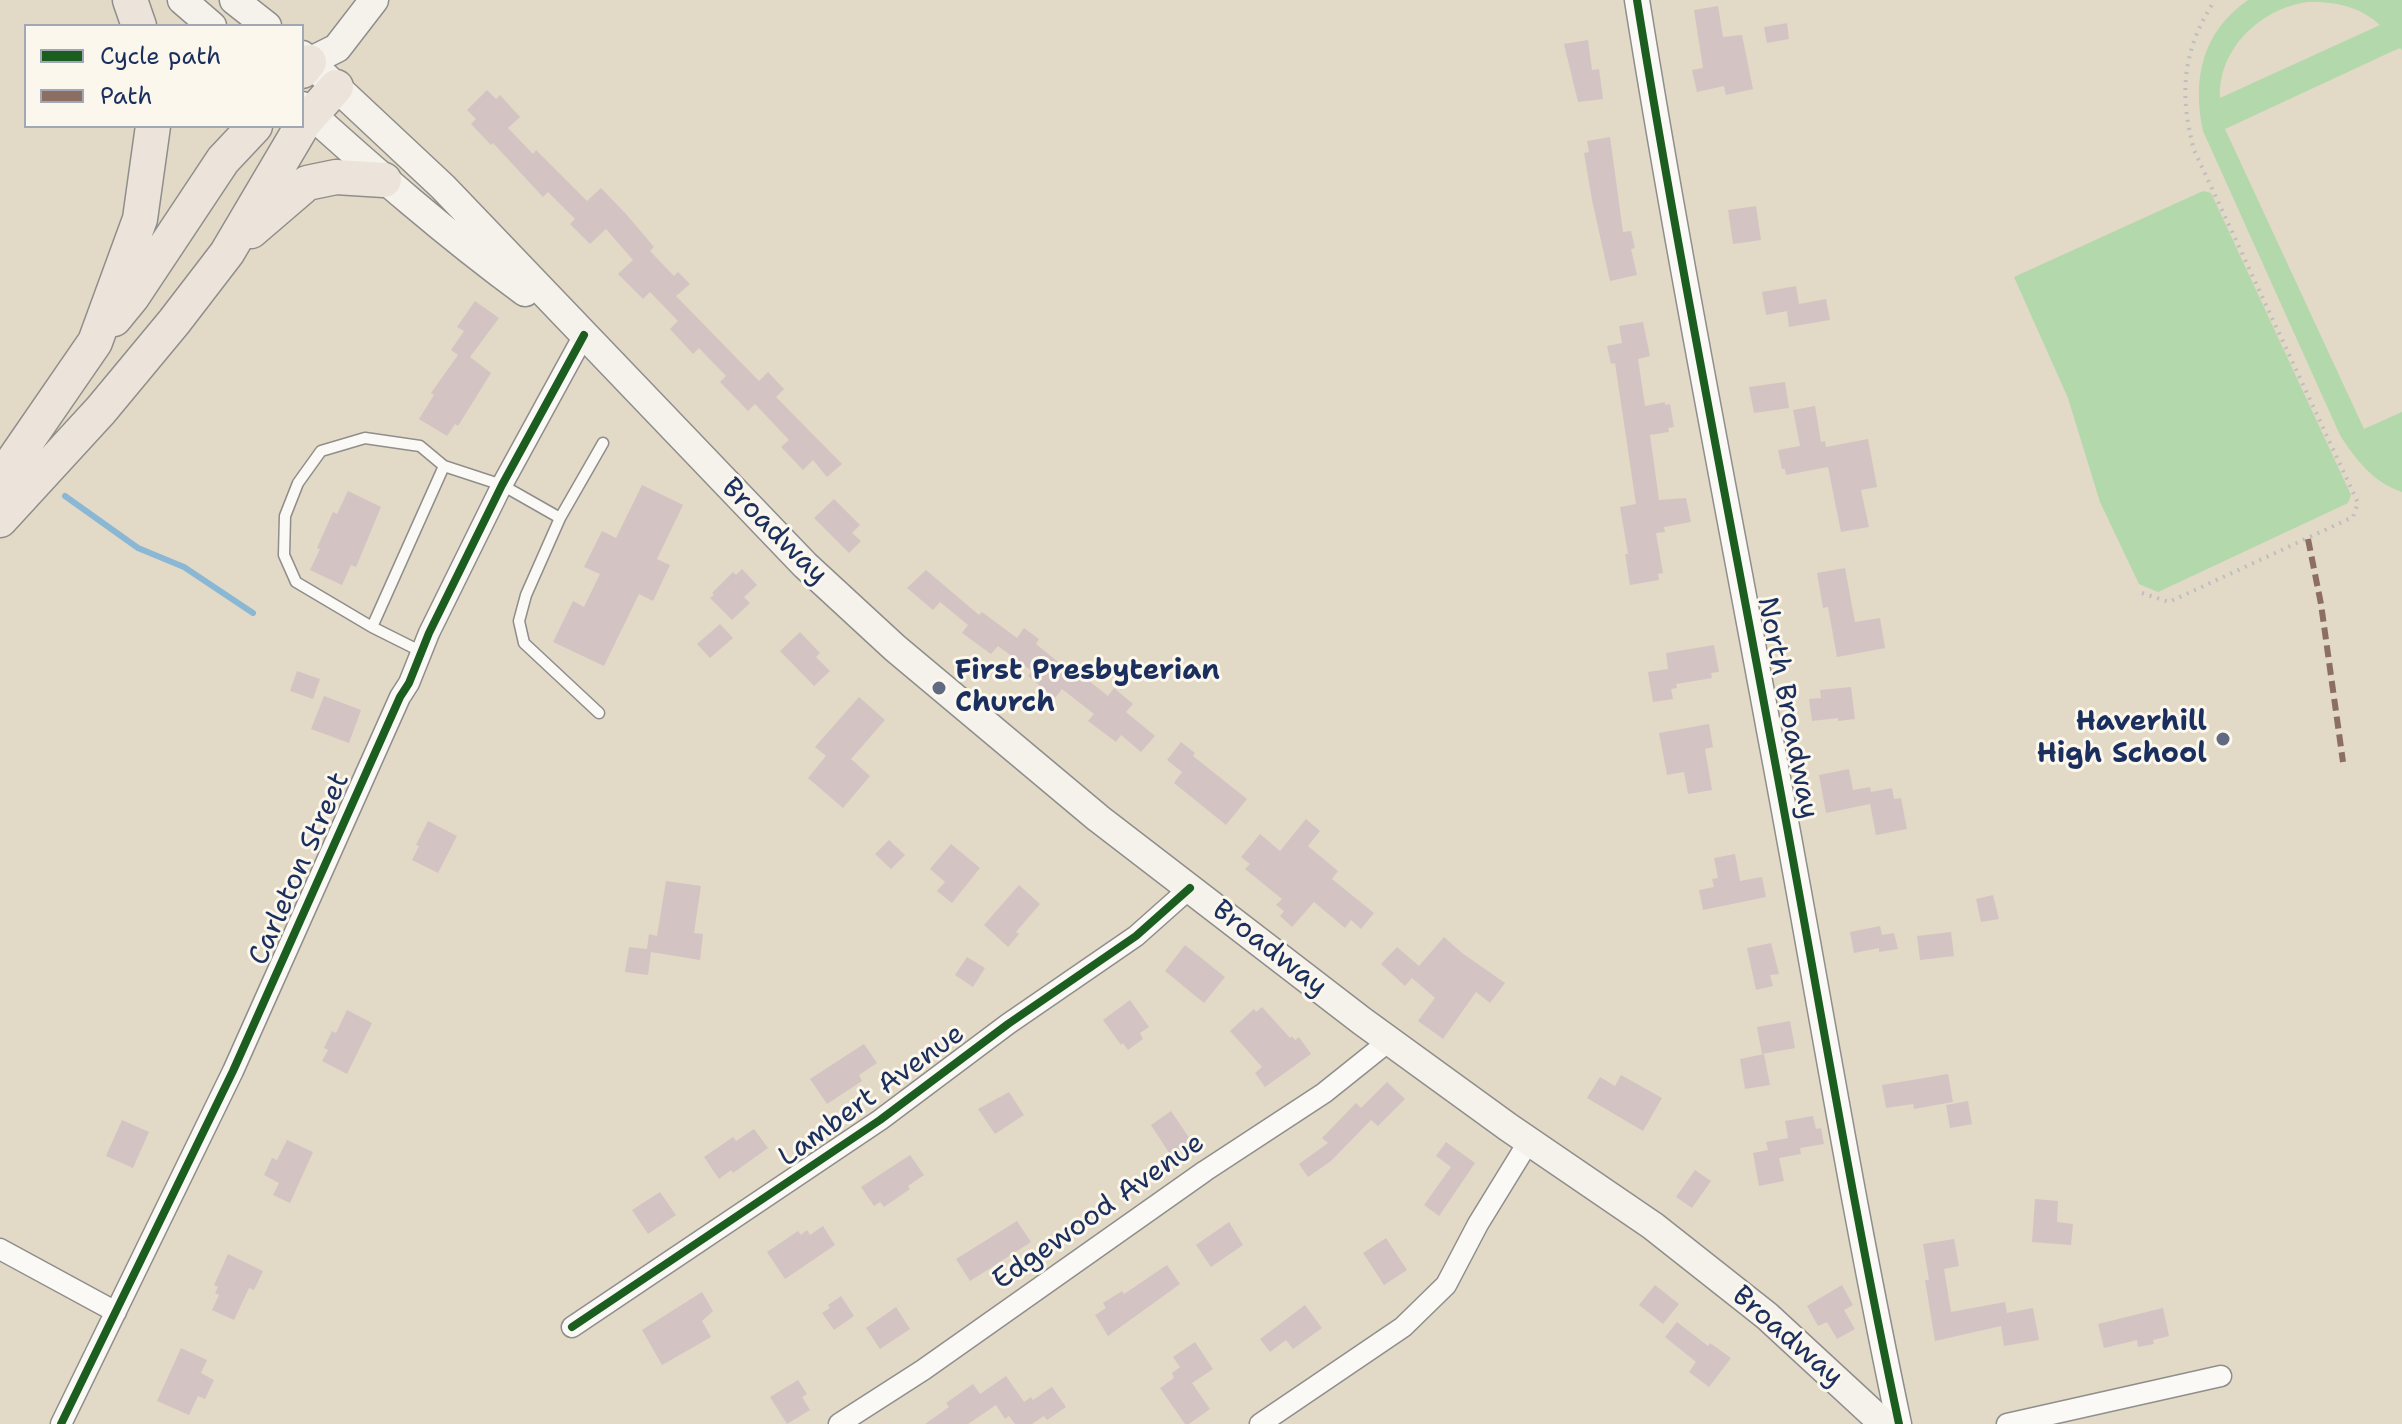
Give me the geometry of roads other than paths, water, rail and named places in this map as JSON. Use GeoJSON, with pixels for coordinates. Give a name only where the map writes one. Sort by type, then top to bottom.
{"type":"FeatureCollection","features":[{"type":"Feature","properties":{"kind":"highway"},"geometry":{"type":"LineString","coordinates":[[130,0],[138,24]]}},
{"type":"Feature","properties":{"kind":"highway"},"geometry":{"type":"LineString","coordinates":[[304,118],[336,87]]}},
{"type":"Feature","properties":{"kind":"highway"},"geometry":{"type":"LineString","coordinates":[[95,342],[140,219],[153,128]]}},
{"type":"Feature","properties":{"kind":"highway"},"geometry":{"type":"LineString","coordinates":[[0,480],[95,342],[132,297],[223,160],[253,128]]}},
{"type":"Feature","properties":{"kind":"highway"},"geometry":{"type":"LineString","coordinates":[[0,520],[111,400],[227,253],[298,128]]}},
{"type":"Feature","properties":{"kind":"highway"},"geometry":{"type":"LineString","coordinates":[[227,253],[307,183],[336,177],[384,180]]}},
{"type":"Feature","properties":{"kind":"main road"},"geometry":{"type":"LineString","coordinates":[[182,0],[210,24]]}},
{"type":"Feature","properties":{"kind":"main road"},"geometry":{"type":"LineString","coordinates":[[234,0],[264,24]]}},
{"type":"Feature","properties":{"kind":"main road"},"geometry":{"type":"LineString","coordinates":[[313,59],[374,0]]}},
{"type":"Feature","properties":{"kind":"main road","name":"Broadway"},"geometry":{"type":"LineString","coordinates":[[313,59],[336,87],[443,187],[805,565],[982,723],[1389,1041],[1653,1226],[1767,1316],[1884,1424]]}},
{"type":"Feature","properties":{"kind":"main road","name":"Broadway"},"geometry":{"type":"LineString","coordinates":[[304,118],[478,257],[584,335]]}},
{"type":"Feature","properties":{"kind":"street","name":"North Broadway"},"geometry":{"type":"LineString","coordinates":[[1637,0],[1692,327],[1770,733],[1872,1298],[1899,1424]]}},
{"type":"Feature","properties":{"kind":"street","name":"Carleton Street"},"geometry":{"type":"LineString","coordinates":[[61,1424],[233,1071],[429,633],[502,485],[584,335]]}},
{"type":"Feature","properties":{"kind":"street","name":"Lambert Avenue"},"geometry":{"type":"LineString","coordinates":[[572,1327],[880,1120],[1008,1024],[1136,936],[1190,888]]}},
{"type":"Feature","properties":{"kind":"street","name":"Edgewood Avenue"},"geometry":{"type":"LineString","coordinates":[[839,1424],[923,1370],[1205,1171],[1324,1093],[1389,1041]]}},
{"type":"Feature","properties":{"kind":"street"},"geometry":{"type":"LineString","coordinates":[[1260,1424],[1403,1327],[1446,1285],[1478,1224],[1529,1141]]}},
{"type":"Feature","properties":{"kind":"street"},"geometry":{"type":"LineString","coordinates":[[0,1249],[116,1312]]}},
{"type":"Feature","properties":{"kind":"street"},"geometry":{"type":"LineString","coordinates":[[2007,1424],[2221,1376]]}},
{"type":"Feature","properties":{"kind":"lane"},"geometry":{"type":"LineString","coordinates":[[422,652],[372,627],[296,582],[284,555],[285,516],[298,483],[321,451],[365,438],[420,446],[444,466],[502,485],[560,518]]}},
{"type":"Feature","properties":{"kind":"lane"},"geometry":{"type":"LineString","coordinates":[[599,713],[524,643],[519,621],[526,595],[560,518],[603,443]]}},
{"type":"Feature","properties":{"kind":"lane"},"geometry":{"type":"LineString","coordinates":[[372,627],[444,466]]}},
{"type":"Feature","properties":{"kind":"waterway"},"geometry":{"type":"LineString","coordinates":[[65,496],[138,548],[184,567],[253,613]]}},
{"type":"Feature","properties":{"kind":"place","name":"First Presbyterian Church"},"geometry":{"type":"Point","coordinates":[939,688]}},
{"type":"Feature","properties":{"kind":"place","name":"Haverhill High School"},"geometry":{"type":"Point","coordinates":[2223,739]}}]}
